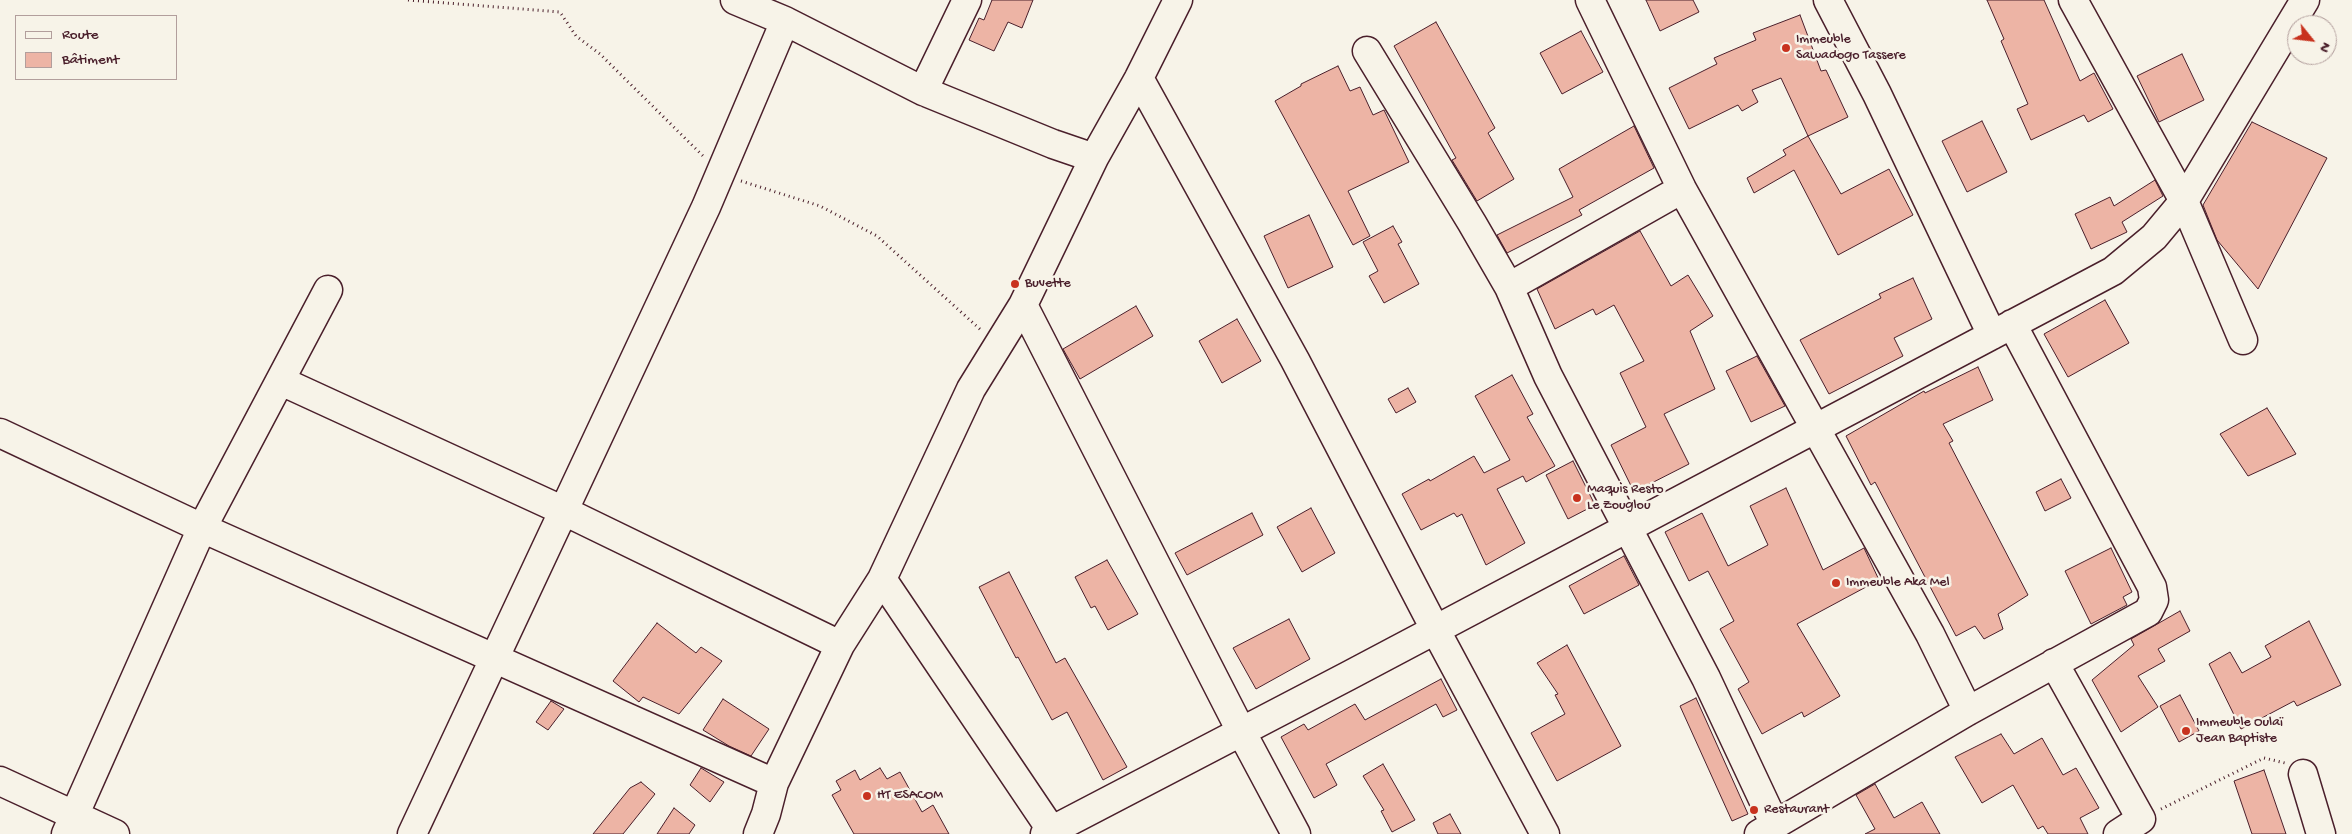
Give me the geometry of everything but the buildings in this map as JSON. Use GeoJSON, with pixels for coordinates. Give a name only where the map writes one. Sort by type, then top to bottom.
{"type":"FeatureCollection","features":[{"type":"Feature","properties":{"kind":"street"},"geometry":{"type":"LineString","coordinates":[[735,0],[785,20],[923,91],[1052,144],[1094,158]]}},
{"type":"Feature","properties":{"kind":"street"},"geometry":{"type":"LineString","coordinates":[[923,91],[967,0]]}},
{"type":"Feature","properties":{"kind":"street"},"geometry":{"type":"LineString","coordinates":[[768,827],[774,783],[840,645],[882,579],[971,389],[997,344],[1023,305],[1094,158],[1139,78],[1178,0]]}},
{"type":"Feature","properties":{"kind":"street"},"geometry":{"type":"LineString","coordinates":[[1590,0],[1682,189],[1814,430],[1930,634],[1968,711]]}},
{"type":"Feature","properties":{"kind":"street"},"geometry":{"type":"LineString","coordinates":[[1367,51],[1472,222],[1509,287],[1548,376],[1706,678],[1767,829],[1968,711],[2148,612],[2154,600],[2152,587],[2002,329],[1828,0]]}},
{"type":"Feature","properties":{"kind":"street"},"geometry":{"type":"LineString","coordinates":[[2073,0],[2184,201],[2243,340]]}},
{"type":"Feature","properties":{"kind":"street"},"geometry":{"type":"LineString","coordinates":[[882,579],[1051,833],[2113,271],[2154,238],[2184,201],[2305,0]]}},
{"type":"Feature","properties":{"kind":"street"},"geometry":{"type":"LineString","coordinates":[[412,834],[721,174],[785,20]]}},
{"type":"Feature","properties":{"kind":"street"},"geometry":{"type":"LineString","coordinates":[[1139,78],[1295,360],[1435,629],[1545,834]]}},
{"type":"Feature","properties":{"kind":"street"},"geometry":{"type":"LineString","coordinates":[[1509,287],[1682,189]]}},
{"type":"Feature","properties":{"kind":"street"},"geometry":{"type":"LineString","coordinates":[[70,825],[202,528],[328,290]]}},
{"type":"Feature","properties":{"kind":"street"},"geometry":{"type":"LineString","coordinates":[[1023,305],[1241,732],[1296,834]]}},
{"type":"Feature","properties":{"kind":"street"},"geometry":{"type":"LineString","coordinates":[[281,381],[564,512],[840,645]]}},
{"type":"Feature","properties":{"kind":"street"},"geometry":{"type":"LineString","coordinates":[[0,433],[202,528],[774,783]]}},
{"type":"Feature","properties":{"kind":"street"},"geometry":{"type":"LineString","coordinates":[[2054,664],[2141,819],[2118,834]]}},
{"type":"Feature","properties":{"kind":"street"},"geometry":{"type":"LineString","coordinates":[[2303,774],[2321,834]]}},
{"type":"Feature","properties":{"kind":"street"},"geometry":{"type":"LineString","coordinates":[[0,781],[70,825],[115,834]]}},
{"type":"Feature","properties":{"kind":"path"},"geometry":{"type":"LineString","coordinates":[[408,0],[560,12],[576,36],[600,54],[721,174],[820,206],[877,236],[997,344]]}},
{"type":"Feature","properties":{"kind":"path"},"geometry":{"type":"LineString","coordinates":[[2141,819],[2264,758],[2286,763],[2303,774]]}},
{"type":"Feature","properties":{"kind":"place","name":"Immeuble Sawadogo Tassere"},"geometry":{"type":"Point","coordinates":[1786,48]}},
{"type":"Feature","properties":{"kind":"place","name":"Buvette"},"geometry":{"type":"Point","coordinates":[1015,284]}},
{"type":"Feature","properties":{"kind":"place","name":"Maquis Resto Le Zouglou"},"geometry":{"type":"Point","coordinates":[1577,498]}},
{"type":"Feature","properties":{"kind":"place","name":"Immeuble Aka Mel"},"geometry":{"type":"Point","coordinates":[1836,583]}},
{"type":"Feature","properties":{"kind":"place","name":"Immeuble Oulaï Jean Baptiste"},"geometry":{"type":"Point","coordinates":[2186,731]}},
{"type":"Feature","properties":{"kind":"place","name":"HT ESACOM"},"geometry":{"type":"Point","coordinates":[867,796]}},
{"type":"Feature","properties":{"kind":"place","name":"Restaurant"},"geometry":{"type":"Point","coordinates":[1754,810]}}]}
